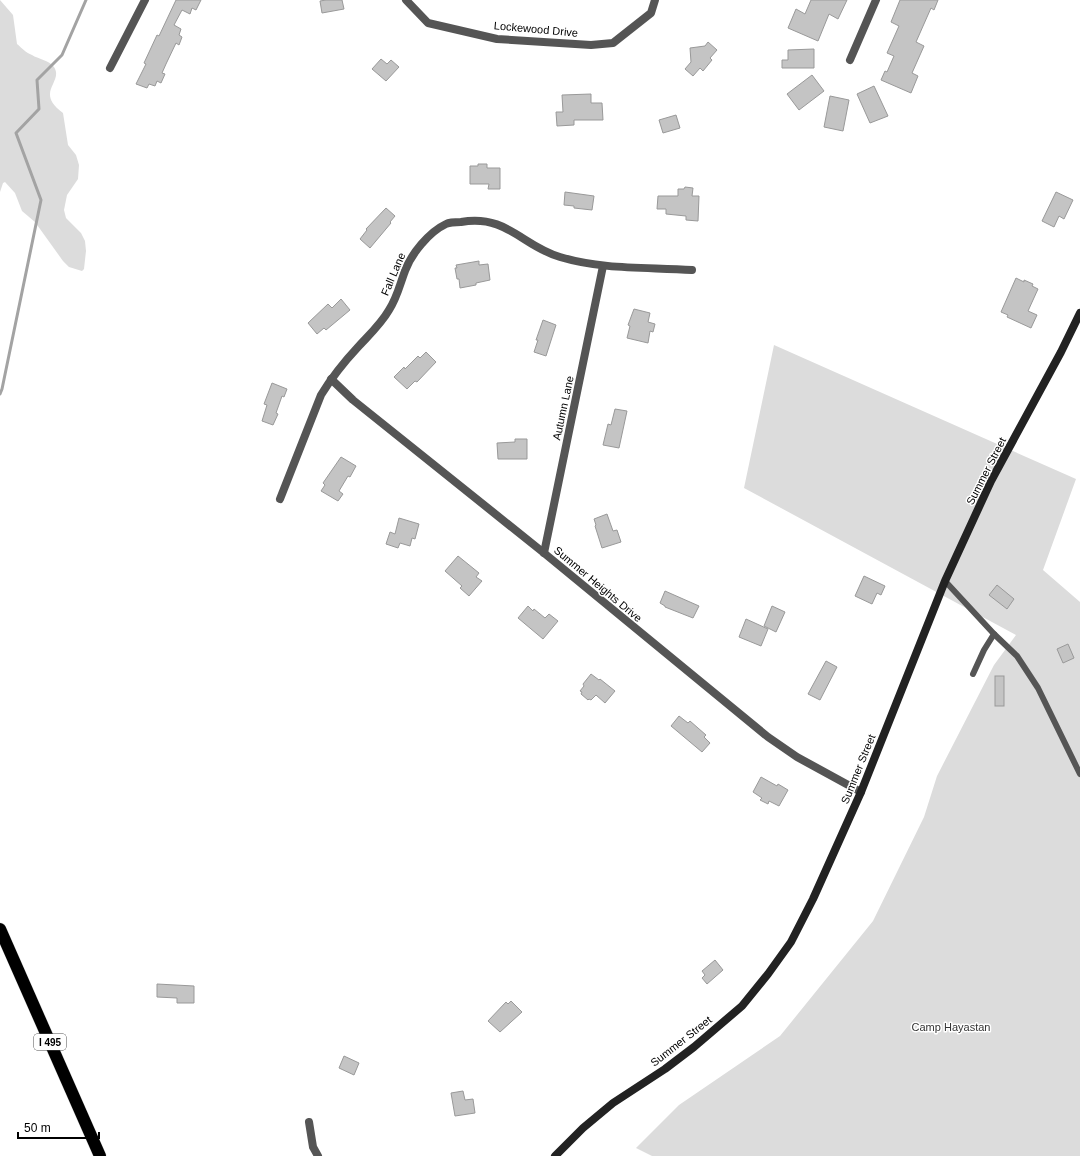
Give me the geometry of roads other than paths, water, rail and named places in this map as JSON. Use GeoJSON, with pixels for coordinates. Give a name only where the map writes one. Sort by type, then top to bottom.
{"type":"FeatureCollection","features":[{"type":"Feature","properties":{"kind":"highway","name":"I 495"},"geometry":{"type":"LineString","coordinates":[[0,929],[100,1156]]}},
{"type":"Feature","properties":{"kind":"main road","name":"Summer Street"},"geometry":{"type":"LineString","coordinates":[[555,1156],[583,1128],[613,1103],[665,1069],[694,1047],[742,1006],[791,942],[813,899],[861,792],[945,581],[991,481],[1061,352],[1080,313]]}},
{"type":"Feature","properties":{"kind":"street"},"geometry":{"type":"LineString","coordinates":[[110,68],[145,0]]}},
{"type":"Feature","properties":{"kind":"street","name":"Lockewood Drive"},"geometry":{"type":"LineString","coordinates":[[406,0],[428,24],[497,39],[591,45],[613,43],[651,13],[655,0]]}},
{"type":"Feature","properties":{"kind":"street"},"geometry":{"type":"LineString","coordinates":[[850,60],[876,0]]}},
{"type":"Feature","properties":{"kind":"street","name":"Fall Lane"},"geometry":{"type":"LineString","coordinates":[[280,499],[322,395],[331,379],[390,310],[398,292],[405,269],[415,252],[431,235],[447,224],[485,220],[505,227],[541,249],[559,257],[581,263],[603,266],[692,270]]}},
{"type":"Feature","properties":{"kind":"street","name":"Autumn Lane"},"geometry":{"type":"LineString","coordinates":[[544,554],[603,266]]}},
{"type":"Feature","properties":{"kind":"street","name":"Summer Heights Drive"},"geometry":{"type":"LineString","coordinates":[[331,379],[353,400],[768,737],[798,757],[861,792]]}},
{"type":"Feature","properties":{"kind":"street"},"geometry":{"type":"LineString","coordinates":[[309,1122],[313,1147],[318,1156]]}},
{"type":"Feature","properties":{"kind":"lane"},"geometry":{"type":"LineString","coordinates":[[945,581],[994,634],[1017,656],[1038,688],[1080,774]]}},
{"type":"Feature","properties":{"kind":"lane"},"geometry":{"type":"LineString","coordinates":[[973,674],[984,650],[994,634]]}},
{"type":"Feature","properties":{"kind":"waterway"},"geometry":{"type":"LineString","coordinates":[[0,394],[41,200],[16,133],[39,109],[37,80],[62,55],[86,0]]}},
{"type":"Feature","properties":{"kind":"park label","name":"Camp Hayastan"},"geometry":{"type":"Point","coordinates":[951,1027]}}]}
